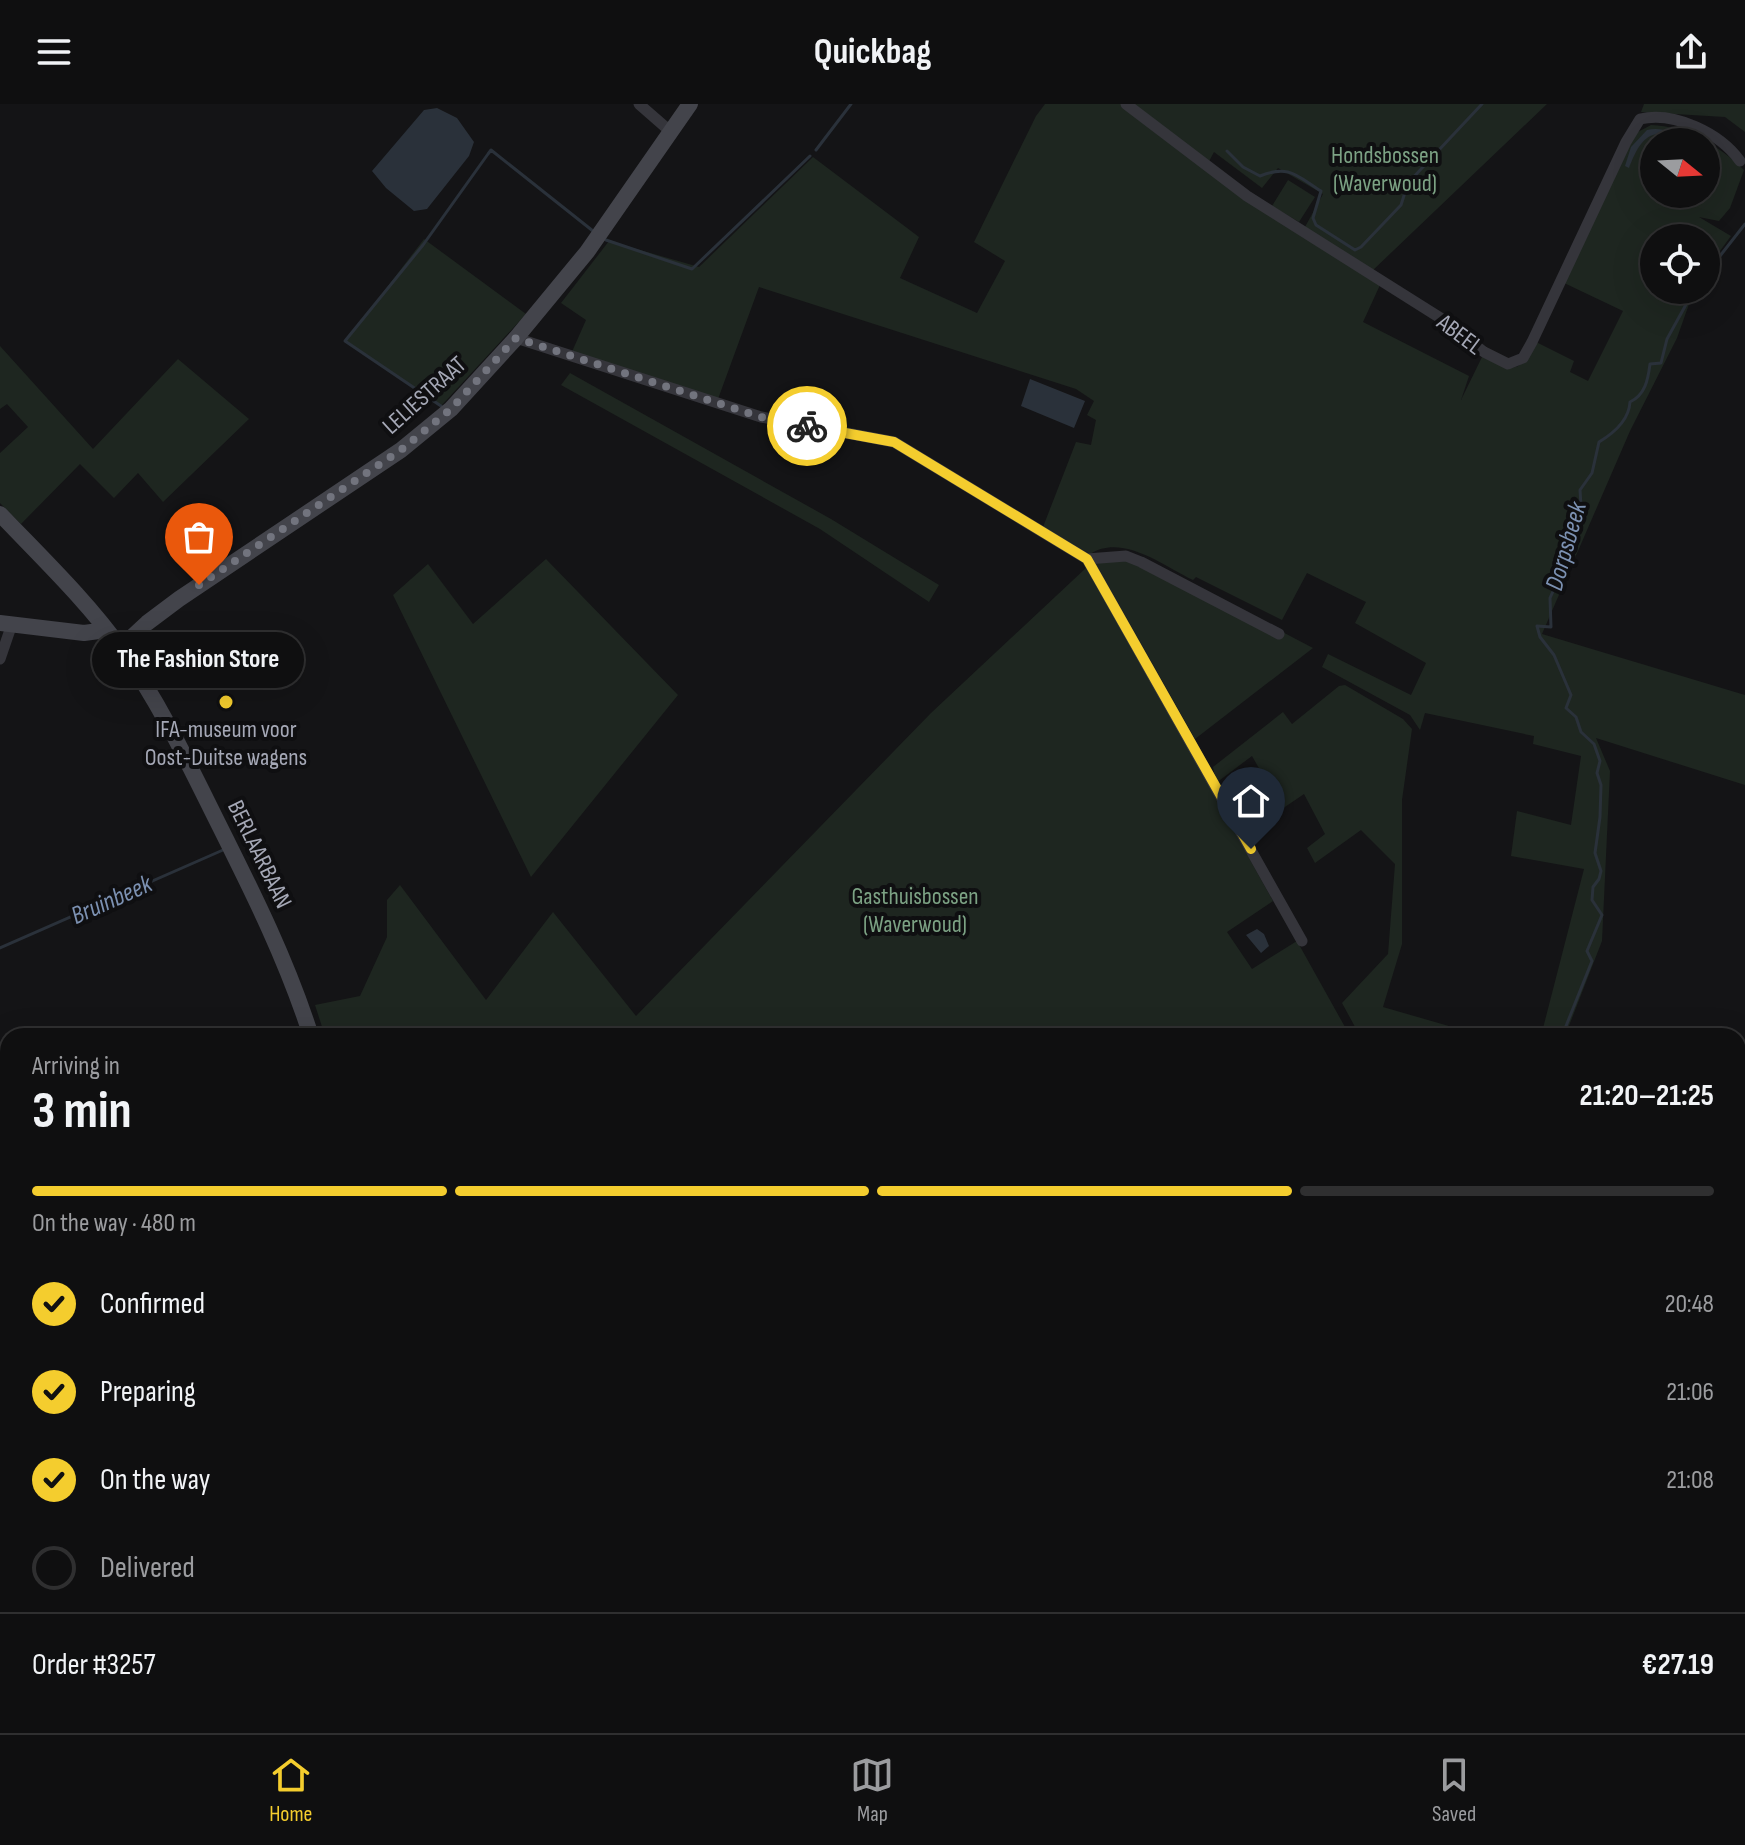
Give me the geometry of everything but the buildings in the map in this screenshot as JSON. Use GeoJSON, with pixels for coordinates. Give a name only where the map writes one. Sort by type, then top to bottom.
{"type":"FeatureCollection","features":[{"type":"Feature","properties":{"kind":"street"},"geometry":{"type":"LineString","coordinates":[[639,104],[671,132]]}},
{"type":"Feature","properties":{"kind":"street","name":"LELIESTRAAT"},"geometry":{"type":"LineString","coordinates":[[120,648],[179,599],[409,443],[451,409],[516,338],[587,252],[690,104]]}},
{"type":"Feature","properties":{"kind":"street","name":"ABEEL"},"geometry":{"type":"LineString","coordinates":[[1126,104],[1247,196],[1430,312],[1495,359],[1508,364],[1523,358],[1532,342],[1638,121],[1660,118],[1697,128],[1734,152],[1740,161]]}},
{"type":"Feature","properties":{"kind":"street"},"geometry":{"type":"LineString","coordinates":[[516,338],[761,417],[894,442],[1087,559],[1302,941]]}},
{"type":"Feature","properties":{"kind":"street","name":"BERLAARBAAN"},"geometry":{"type":"LineString","coordinates":[[0,514],[106,630],[173,731],[264,915],[294,981],[309,1028]]}},
{"type":"Feature","properties":{"kind":"street"},"geometry":{"type":"LineString","coordinates":[[1087,559],[1126,556],[1279,634]]}},
{"type":"Feature","properties":{"kind":"street"},"geometry":{"type":"LineString","coordinates":[[0,659],[6,623],[84,633],[106,630]]}},
{"type":"Feature","properties":{"kind":"green space","name":"Hondsbossen (Waverwoud)"},"geometry":{"type":"Polygon","coordinates":[[[1045,104],[1547,104],[1371,272],[1305,227],[1323,194],[1278,168],[1262,188],[1214,152],[1205,169],[1380,285],[1363,322],[1469,376],[1461,400],[1482,357],[1515,367],[1525,360],[1536,342],[1574,361],[1570,372],[1588,381],[1623,311],[1562,282],[1636,133],[1640,131],[1640,208],[1720,208],[1720,150],[1744,170],[1730,208],[1719,221],[1699,217],[1711,224],[1640,224],[1640,304],[1689,304],[1677,338],[1630,431],[1542,634],[1745,695],[1745,785],[1596,738],[1610,771],[1602,941],[1568,1028],[1543,1028],[1584,869],[1511,856],[1517,811],[1571,825],[1581,756],[1533,744],[1534,736],[1425,713],[1420,730],[1410,715],[1322,667],[1328,654],[1411,695],[1426,663],[1355,623],[1366,602],[1307,573],[1282,620],[1143,554],[1116,547],[1090,554],[1043,527],[1076,442],[1091,445],[1096,420],[1087,415],[1094,401],[1076,389],[759,287],[718,399],[571,354],[586,320],[561,303],[609,241],[699,267],[813,157],[919,237],[900,278],[977,313],[1005,261],[974,242],[1036,116],[1045,104]]]}},
{"type":"Feature","properties":{"kind":"green space"},"geometry":{"type":"Polygon","coordinates":[[[1644,104],[1745,104],[1745,132],[1725,117],[1641,112],[1644,104]]]}},
{"type":"Feature","properties":{"kind":"green space"},"geometry":{"type":"Polygon","coordinates":[[[1651,125],[1673,128],[1645,128],[1651,125]]]}},
{"type":"Feature","properties":{"kind":"green space"},"geometry":{"type":"Polygon","coordinates":[[[1288,180],[1315,197],[1299,222],[1272,206],[1288,180]]]}},
{"type":"Feature","properties":{"kind":"green space"},"geometry":{"type":"Polygon","coordinates":[[[1720,229],[1731,236],[1720,251],[1720,229]]]}},
{"type":"Feature","properties":{"kind":"green space"},"geometry":{"type":"Polygon","coordinates":[[[424,239],[526,314],[441,406],[346,341],[424,239]]]}},
{"type":"Feature","properties":{"kind":"green space"},"geometry":{"type":"Polygon","coordinates":[[[0,346],[93,449],[178,359],[249,419],[163,502],[138,473],[114,498],[80,464],[21,524],[0,503],[0,453],[28,427],[7,404],[0,409],[0,346]]]}},
{"type":"Feature","properties":{"kind":"green space"},"geometry":{"type":"Polygon","coordinates":[[[570,373],[831,519],[939,585],[929,602],[820,529],[561,385],[570,373]]]}},
{"type":"Feature","properties":{"kind":"green space"},"geometry":{"type":"Polygon","coordinates":[[[1118,554],[1206,592],[1313,648],[1195,739],[1095,562],[1118,554]]]}},
{"type":"Feature","properties":{"kind":"green space"},"geometry":{"type":"Polygon","coordinates":[[[546,559],[678,695],[531,877],[393,595],[428,564],[473,624],[546,559]]]}},
{"type":"Feature","properties":{"kind":"green space","name":"Gasthuisbossen (Waverwoud)"},"geometry":{"type":"Polygon","coordinates":[[[1087,567],[1273,901],[1227,932],[1252,969],[1297,941],[1346,1028],[322,1028],[315,1005],[360,996],[387,937],[387,900],[400,885],[486,1000],[553,912],[636,1016],[931,713],[1087,567]]]}},
{"type":"Feature","properties":{"kind":"green space"},"geometry":{"type":"Polygon","coordinates":[[[1345,685],[1403,719],[1412,729],[1402,800],[1402,944],[1383,1007],[1456,1028],[1356,1028],[1342,1003],[1388,954],[1395,864],[1361,830],[1315,863],[1307,848],[1325,834],[1304,794],[1282,809],[1252,756],[1216,783],[1213,767],[1283,712],[1292,724],[1339,686],[1345,685]]]}},
{"type":"Feature","properties":{"kind":"shaded area"},"geometry":{"type":"Polygon","coordinates":[[[437,108],[457,118],[474,142],[469,156],[427,209],[414,211],[386,188],[372,171],[424,110],[437,108]]]}},
{"type":"Feature","properties":{"kind":"shaded area"},"geometry":{"type":"Polygon","coordinates":[[[1640,137],[1640,146],[1629,168],[1625,166],[1631,147],[1640,137]]]}},
{"type":"Feature","properties":{"kind":"shaded area"},"geometry":{"type":"Polygon","coordinates":[[[1030,379],[1085,401],[1074,428],[1021,406],[1030,379]]]}},
{"type":"Feature","properties":{"kind":"shaded area"},"geometry":{"type":"Polygon","coordinates":[[[1257,929],[1264,934],[1269,946],[1261,953],[1246,935],[1257,929]]]}},
{"type":"Feature","properties":{"kind":"waterway"},"geometry":{"type":"LineString","coordinates":[[816,150],[851,104]]}},
{"type":"Feature","properties":{"kind":"waterway"},"geometry":{"type":"LineString","coordinates":[[1227,151],[1243,167],[1260,176],[1278,171],[1292,173],[1321,191],[1313,218],[1316,225],[1355,250],[1401,205],[1408,183],[1482,104]]}},
{"type":"Feature","properties":{"kind":"waterway"},"geometry":{"type":"LineString","coordinates":[[441,406],[345,341],[423,245],[491,150],[593,231]]}},
{"type":"Feature","properties":{"kind":"waterway"},"geometry":{"type":"LineString","coordinates":[[606,240],[692,269],[810,156]]}},
{"type":"Feature","properties":{"kind":"waterway","name":"Dorpsbeek"},"geometry":{"type":"LineString","coordinates":[[1720,256],[1745,224]]}},
{"type":"Feature","properties":{"kind":"waterway","name":"Dorpsbeek"},"geometry":{"type":"LineString","coordinates":[[1565,1028],[1592,961],[1587,951],[1602,915],[1592,900],[1593,887],[1601,871],[1595,853],[1600,817],[1601,785],[1597,773],[1600,761],[1594,744],[1581,732],[1576,717],[1566,708],[1571,695],[1554,655],[1540,637],[1537,626],[1551,627],[1550,598],[1559,578],[1559,563],[1575,518],[1574,506],[1581,506],[1580,490],[1592,473],[1599,442],[1624,420],[1630,402],[1645,386],[1650,364],[1661,363],[1667,339],[1686,304]]}},
{"type":"Feature","properties":{"kind":"waterway","name":"Bruinbeek"},"geometry":{"type":"LineString","coordinates":[[0,948],[223,850]]}},
{"type":"Feature","properties":{"kind":"way so far"},"geometry":{"type":"LineString","coordinates":[[199,585],[401,450],[451,409],[516,338],[761,417],[807,426]]}},
{"type":"Feature","properties":{"kind":"place","name":"The Fashion Store"},"geometry":{"type":"Point","coordinates":[199,585]}},
{"type":"Feature","properties":{"kind":"place","name":"IFA-museum voor Oost-Duitse wagens"},"geometry":{"type":"Point","coordinates":[226,702]}},
{"type":"Feature","properties":{"kind":"route"},"geometry":{"type":"LineString","coordinates":[[807,426],[894,442],[1087,559],[1251,849]]}}]}
